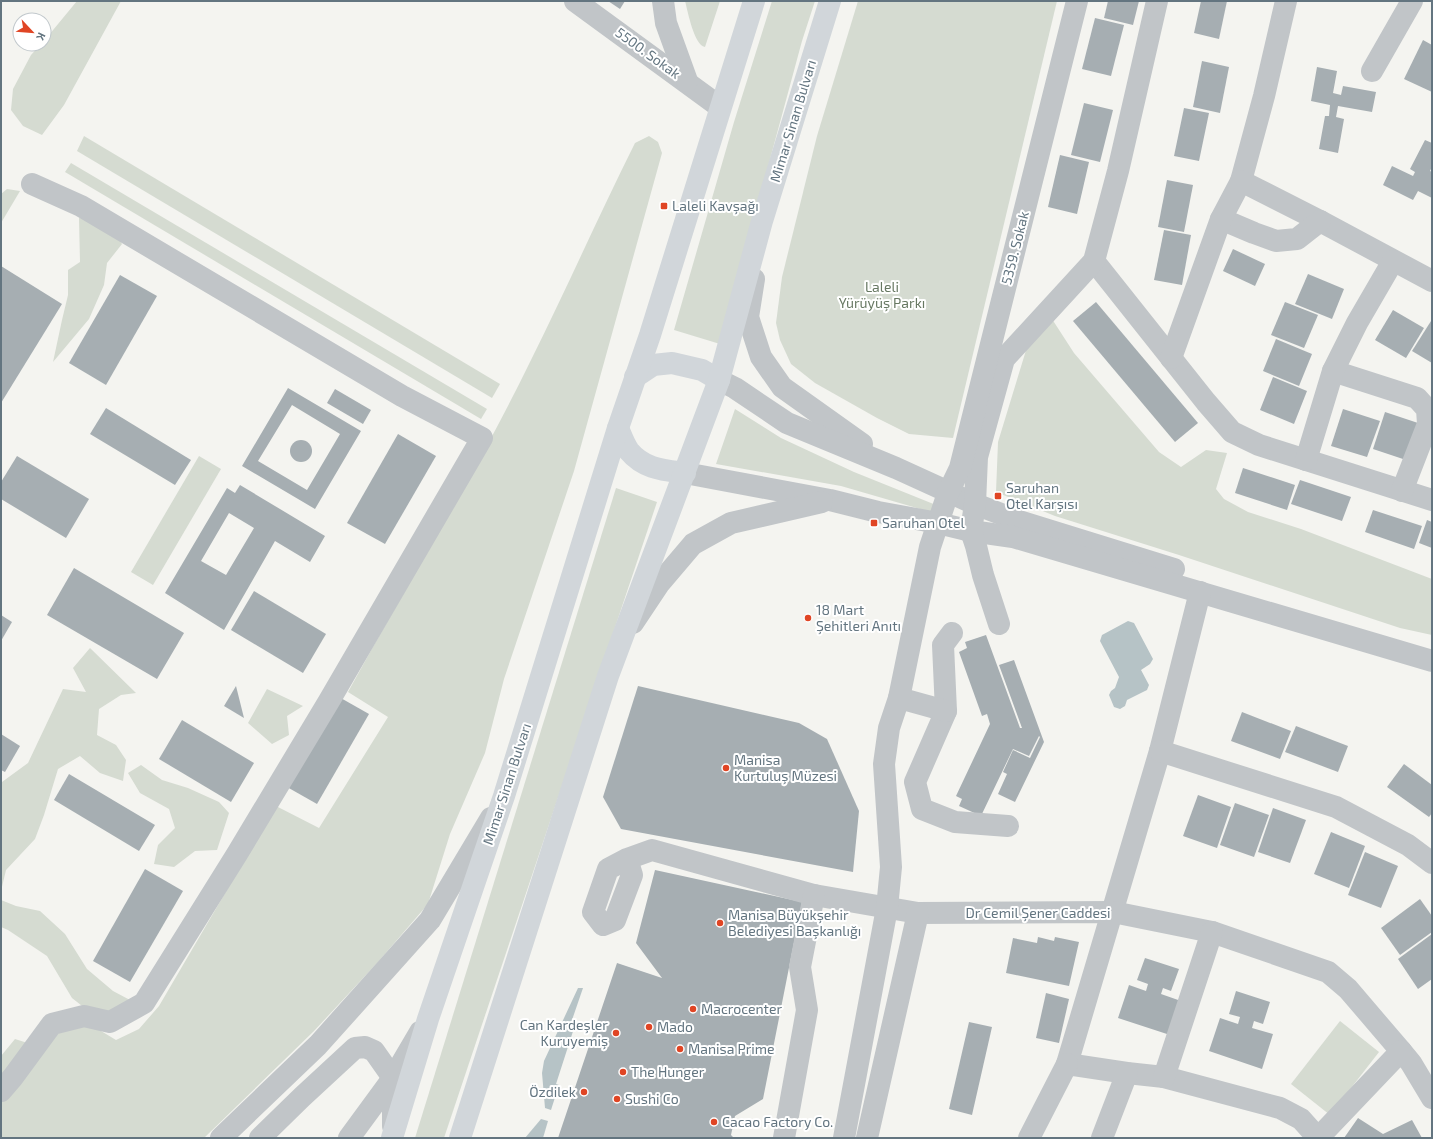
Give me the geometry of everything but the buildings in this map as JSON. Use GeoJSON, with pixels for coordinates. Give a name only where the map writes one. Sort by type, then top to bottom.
{"type":"FeatureCollection","features":[{"type":"Feature","properties":{"kind":"highway"},"geometry":{"type":"LineString","coordinates":[[685,473],[661,470],[641,463],[628,450],[618,428],[650,336],[754,1]]}},
{"type":"Feature","properties":{"kind":"highway","name":"Mimar Sinan Bulvarı"},"geometry":{"type":"LineString","coordinates":[[719,380],[762,221],[830,1]]}},
{"type":"Feature","properties":{"kind":"highway"},"geometry":{"type":"LineString","coordinates":[[460,1138],[608,676],[719,380],[702,370],[672,363],[653,365],[635,377]]}},
{"type":"Feature","properties":{"kind":"highway","name":"Mimar Sinan Bulvarı"},"geometry":{"type":"LineString","coordinates":[[392,1136],[428,1019],[504,796],[618,428]]}},
{"type":"Feature","properties":{"kind":"street","name":"5500. Sokak"},"geometry":{"type":"LineString","coordinates":[[574,1],[720,107]]}},
{"type":"Feature","properties":{"kind":"street"},"geometry":{"type":"LineString","coordinates":[[663,1],[666,23],[686,81]]}},
{"type":"Feature","properties":{"kind":"street","name":"5359. Sokak"},"geometry":{"type":"LineString","coordinates":[[844,1138],[887,908],[891,867],[884,764],[889,728],[899,698],[930,547],[948,493],[960,468],[1077,1]]}},
{"type":"Feature","properties":{"kind":"street"},"geometry":{"type":"LineString","coordinates":[[999,624],[971,531],[975,504],[977,457],[1004,359],[1094,261],[1118,171],[1157,1]]}},
{"type":"Feature","properties":{"kind":"street"},"geometry":{"type":"LineString","coordinates":[[1171,358],[1221,219],[1240,181],[1264,96],[1286,1]]}},
{"type":"Feature","properties":{"kind":"street"},"geometry":{"type":"LineString","coordinates":[[1372,71],[1412,1]]}},
{"type":"Feature","properties":{"kind":"street"},"geometry":{"type":"LineString","coordinates":[[1240,181],[1320,221],[1432,281]]}},
{"type":"Feature","properties":{"kind":"street"},"geometry":{"type":"LineString","coordinates":[[1,1091],[52,1024],[84,1016],[110,1022],[144,1003],[249,834],[329,701],[482,438],[402,396],[81,206],[32,184]]}},
{"type":"Feature","properties":{"kind":"street"},"geometry":{"type":"LineString","coordinates":[[1221,219],[1276,241],[1297,239],[1320,221]]}},
{"type":"Feature","properties":{"kind":"street"},"geometry":{"type":"LineString","coordinates":[[762,221],[748,317],[761,357],[782,387],[896,468]]}},
{"type":"Feature","properties":{"kind":"street"},"geometry":{"type":"LineString","coordinates":[[1094,261],[1206,402],[1232,432],[1259,446],[1432,500]]}},
{"type":"Feature","properties":{"kind":"street"},"geometry":{"type":"LineString","coordinates":[[1306,460],[1333,371],[1357,323],[1393,261]]}},
{"type":"Feature","properties":{"kind":"street"},"geometry":{"type":"LineString","coordinates":[[1333,371],[1417,398],[1427,409],[1428,424],[1402,491]]}},
{"type":"Feature","properties":{"kind":"street"},"geometry":{"type":"LineString","coordinates":[[719,380],[735,388],[787,423],[896,468],[948,493],[1019,521],[1432,647]]}},
{"type":"Feature","properties":{"kind":"street"},"geometry":{"type":"LineString","coordinates":[[685,473],[830,500],[878,512],[938,523],[971,531],[1013,537],[1432,661]]}},
{"type":"Feature","properties":{"kind":"street"},"geometry":{"type":"LineString","coordinates":[[622,639],[659,584],[693,544],[731,523],[830,500]]}},
{"type":"Feature","properties":{"kind":"street"},"geometry":{"type":"LineString","coordinates":[[1029,1138],[1068,1064],[1160,751],[1200,592]]}},
{"type":"Feature","properties":{"kind":"street"},"geometry":{"type":"LineString","coordinates":[[952,632],[943,646],[946,711],[915,782],[922,809],[955,822],[1008,826]]}},
{"type":"Feature","properties":{"kind":"street"},"geometry":{"type":"LineString","coordinates":[[899,698],[946,711]]}},
{"type":"Feature","properties":{"kind":"street"},"geometry":{"type":"LineString","coordinates":[[1160,751],[1336,806],[1408,845],[1432,863]]}},
{"type":"Feature","properties":{"kind":"street"},"geometry":{"type":"LineString","coordinates":[[221,1138],[318,1045],[430,920],[504,796]]}},
{"type":"Feature","properties":{"kind":"street","name":"Dr Cemil Şener Caddesi"},"geometry":{"type":"LineString","coordinates":[[627,860],[652,850],[814,895],[918,913],[1113,912],[1212,932],[1328,972],[1348,989],[1411,1063],[1432,1098]]}},
{"type":"Feature","properties":{"kind":"street"},"geometry":{"type":"LineString","coordinates":[[784,1138],[800,967],[814,895]]}},
{"type":"Feature","properties":{"kind":"street"},"geometry":{"type":"LineString","coordinates":[[867,1138],[918,913]]}},
{"type":"Feature","properties":{"kind":"street"},"geometry":{"type":"LineString","coordinates":[[1164,1076],[1212,932]]}},
{"type":"Feature","properties":{"kind":"street"},"geometry":{"type":"LineString","coordinates":[[349,1138],[393,1078],[428,1019]]}},
{"type":"Feature","properties":{"kind":"street"},"geometry":{"type":"LineString","coordinates":[[260,1138],[355,1048],[365,1047],[374,1051],[393,1078],[392,1136]]}},
{"type":"Feature","properties":{"kind":"street"},"geometry":{"type":"LineString","coordinates":[[1068,1064],[1128,1073],[1164,1076],[1280,1108],[1301,1119],[1318,1137],[1401,1051]]}},
{"type":"Feature","properties":{"kind":"street"},"geometry":{"type":"LineString","coordinates":[[1102,1138],[1128,1073]]}},
{"type":"Feature","properties":{"kind":"green space"},"geometry":{"type":"Polygon","coordinates":[[[77,1],[121,1],[64,105],[42,135],[23,126],[11,110],[13,89],[34,52],[52,52],[52,31],[77,1]]]}},
{"type":"Feature","properties":{"kind":"green space"},"geometry":{"type":"Polygon","coordinates":[[[685,1],[720,1],[705,47],[698,41],[685,1]]]}},
{"type":"Feature","properties":{"kind":"green space"},"geometry":{"type":"Polygon","coordinates":[[[772,1],[815,1],[802,41],[720,344],[674,330],[734,122],[772,1]]]}},
{"type":"Feature","properties":{"kind":"green space","name":"Laleli Yürüyüş Parkı"},"geometry":{"type":"Polygon","coordinates":[[[858,1],[1057,1],[953,438],[909,434],[815,383],[791,364],[780,340],[776,323],[782,277],[817,136],[858,1]]]}},
{"type":"Feature","properties":{"kind":"green space"},"geometry":{"type":"Polygon","coordinates":[[[84,136],[500,384],[492,398],[77,151],[84,136]]]}},
{"type":"Feature","properties":{"kind":"green space"},"geometry":{"type":"Polygon","coordinates":[[[649,136],[658,142],[662,153],[574,471],[504,679],[485,753],[450,834],[428,904],[378,962],[314,1031],[204,1138],[1,1138],[1,1056],[15,1039],[40,1047],[68,1011],[116,1040],[139,1029],[159,1006],[276,806],[319,828],[388,717],[348,692],[487,446],[509,404],[635,143],[649,136]]]}},
{"type":"Feature","properties":{"kind":"green space"},"geometry":{"type":"Polygon","coordinates":[[[71,163],[487,409],[481,419],[65,172],[71,163]]]}},
{"type":"Feature","properties":{"kind":"green space"},"geometry":{"type":"Polygon","coordinates":[[[7,189],[20,191],[1,223],[1,194],[7,189]]]}},
{"type":"Feature","properties":{"kind":"green space"},"geometry":{"type":"Polygon","coordinates":[[[79,218],[107,220],[122,244],[107,263],[104,285],[89,319],[53,362],[68,295],[68,270],[80,262],[79,218]]]}},
{"type":"Feature","properties":{"kind":"green space"},"geometry":{"type":"Polygon","coordinates":[[[1052,319],[1074,353],[1159,452],[1181,467],[1206,450],[1227,453],[1216,489],[1224,499],[1248,512],[1301,529],[1432,579],[1432,635],[1400,628],[1055,516],[996,492],[998,442],[1027,347],[1052,319]]]}},
{"type":"Feature","properties":{"kind":"green space"},"geometry":{"type":"Polygon","coordinates":[[[735,409],[781,438],[854,472],[936,505],[934,513],[841,486],[716,464],[735,409]]]}},
{"type":"Feature","properties":{"kind":"green space"},"geometry":{"type":"Polygon","coordinates":[[[199,456],[221,469],[153,585],[131,572],[199,456]]]}},
{"type":"Feature","properties":{"kind":"green space"},"geometry":{"type":"Polygon","coordinates":[[[616,488],[657,502],[444,1138],[415,1138],[616,488]]]}},
{"type":"Feature","properties":{"kind":"green space"},"geometry":{"type":"Polygon","coordinates":[[[90,648],[136,693],[121,695],[99,709],[97,735],[116,745],[126,760],[123,781],[100,773],[80,756],[58,769],[35,839],[6,870],[1,891],[2,782],[28,763],[63,689],[86,692],[73,668],[90,648]]]}},
{"type":"Feature","properties":{"kind":"green space"},"geometry":{"type":"Polygon","coordinates":[[[267,689],[303,706],[287,716],[289,735],[272,744],[248,723],[267,689]]]}},
{"type":"Feature","properties":{"kind":"green space"},"geometry":{"type":"Polygon","coordinates":[[[141,765],[162,780],[188,788],[219,802],[229,813],[217,850],[195,851],[174,867],[154,864],[158,845],[175,828],[169,809],[140,793],[128,773],[141,765]]]}},
{"type":"Feature","properties":{"kind":"green space"},"geometry":{"type":"Polygon","coordinates":[[[1,900],[16,906],[40,911],[65,934],[87,969],[113,991],[130,1000],[109,1013],[91,1013],[72,998],[47,956],[1,927],[1,900]]]}},
{"type":"Feature","properties":{"kind":"green space"},"geometry":{"type":"Polygon","coordinates":[[[1340,1021],[1379,1052],[1330,1115],[1291,1084],[1340,1021]]]}},
{"type":"Feature","properties":{"kind":"shaded area"},"geometry":{"type":"Polygon","coordinates":[[[1128,621],[1134,623],[1153,659],[1150,664],[1141,670],[1149,685],[1147,690],[1127,700],[1125,706],[1120,709],[1114,707],[1109,695],[1115,688],[1119,677],[1100,641],[1102,635],[1128,621]]]}},
{"type":"Feature","properties":{"kind":"shaded area"},"geometry":{"type":"Polygon","coordinates":[[[578,988],[583,988],[572,1020],[576,1022],[556,1084],[559,1085],[551,1110],[545,1108],[542,1073],[544,1061],[578,988]]]}},
{"type":"Feature","properties":{"kind":"shaded area"},"geometry":{"type":"Polygon","coordinates":[[[541,1119],[548,1121],[543,1138],[525,1138],[541,1119]]]}},
{"type":"Feature","properties":{"kind":"place","name":"Laleli Kavşağı"},"geometry":{"type":"Point","coordinates":[664,206]}},
{"type":"Feature","properties":{"kind":"place","name":"Saruhan Otel Karşısı"},"geometry":{"type":"Point","coordinates":[998,496]}},
{"type":"Feature","properties":{"kind":"place","name":"Saruhan Otel"},"geometry":{"type":"Point","coordinates":[874,523]}},
{"type":"Feature","properties":{"kind":"place","name":"18 Mart Şehitleri Anıtı"},"geometry":{"type":"Point","coordinates":[808,618]}},
{"type":"Feature","properties":{"kind":"place","name":"Manisa Kurtuluş Müzesi"},"geometry":{"type":"Point","coordinates":[726,768]}},
{"type":"Feature","properties":{"kind":"place","name":"Manisa Büyükşehir Belediyesi Başkanlığı"},"geometry":{"type":"Point","coordinates":[720,923]}},
{"type":"Feature","properties":{"kind":"place","name":"Macrocenter"},"geometry":{"type":"Point","coordinates":[693,1009]}},
{"type":"Feature","properties":{"kind":"place","name":"Mado"},"geometry":{"type":"Point","coordinates":[649,1027]}},
{"type":"Feature","properties":{"kind":"place","name":"Can Kardeşler Kuruyemiş"},"geometry":{"type":"Point","coordinates":[616,1033]}},
{"type":"Feature","properties":{"kind":"place","name":"Manisa Prime"},"geometry":{"type":"Point","coordinates":[680,1049]}},
{"type":"Feature","properties":{"kind":"place","name":"The Hunger"},"geometry":{"type":"Point","coordinates":[623,1072]}},
{"type":"Feature","properties":{"kind":"place","name":"Özdilek"},"geometry":{"type":"Point","coordinates":[584,1092]}},
{"type":"Feature","properties":{"kind":"place","name":"Sushi Co"},"geometry":{"type":"Point","coordinates":[617,1099]}},
{"type":"Feature","properties":{"kind":"place","name":"Cacao Factory Co."},"geometry":{"type":"Point","coordinates":[714,1122]}}]}
